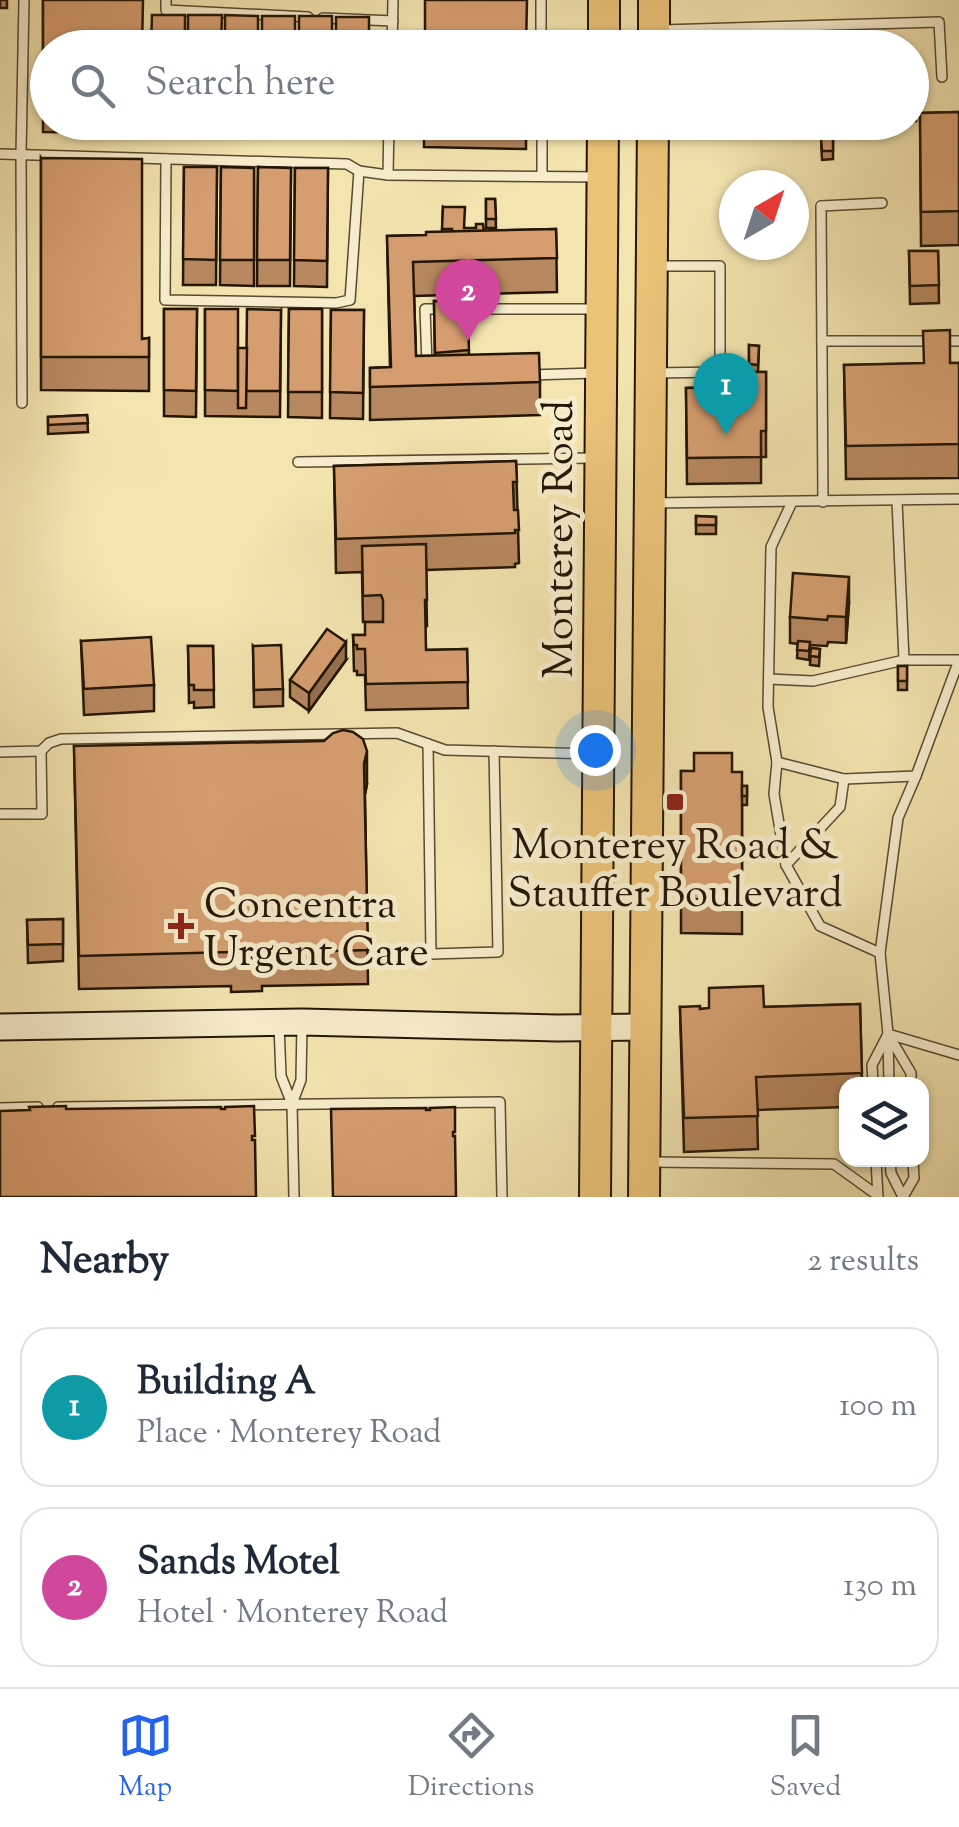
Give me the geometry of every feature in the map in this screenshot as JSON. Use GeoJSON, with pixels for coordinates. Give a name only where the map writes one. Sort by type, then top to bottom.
{"type":"FeatureCollection","features":[{"type":"Feature","properties":{"kind":"main road"},"geometry":{"type":"LineString","coordinates":[[604,0],[604,30]]}},
{"type":"Feature","properties":{"kind":"main road","name":"Monterey Road"},"geometry":{"type":"LineString","coordinates":[[594,1197],[603,140]]}},
{"type":"Feature","properties":{"kind":"main road"},"geometry":{"type":"LineString","coordinates":[[644,1197],[653,140]]}},
{"type":"Feature","properties":{"kind":"main road"},"geometry":{"type":"LineString","coordinates":[[601,373],[652,372]]}},
{"type":"Feature","properties":{"kind":"street"},"geometry":{"type":"LineString","coordinates":[[0,1027],[290,1022],[646,1027]]}},
{"type":"Feature","properties":{"kind":"lane"},"geometry":{"type":"LineString","coordinates":[[22,403],[24,0]]}},
{"type":"Feature","properties":{"kind":"lane"},"geometry":{"type":"LineString","coordinates":[[166,0],[166,10],[392,21]]}},
{"type":"Feature","properties":{"kind":"lane"},"geometry":{"type":"LineString","coordinates":[[392,30],[393,0]]}},
{"type":"Feature","properties":{"kind":"lane"},"geometry":{"type":"LineString","coordinates":[[541,0],[541,30]]}},
{"type":"Feature","properties":{"kind":"lane"},"geometry":{"type":"LineString","coordinates":[[654,26],[939,22],[942,77]]}},
{"type":"Feature","properties":{"kind":"lane"},"geometry":{"type":"LineString","coordinates":[[388,175],[389,140]]}},
{"type":"Feature","properties":{"kind":"lane"},"geometry":{"type":"LineString","coordinates":[[542,140],[542,176]]}},
{"type":"Feature","properties":{"kind":"lane"},"geometry":{"type":"LineString","coordinates":[[0,154],[346,164],[359,171],[388,175],[602,177]]}},
{"type":"Feature","properties":{"kind":"lane"},"geometry":{"type":"LineString","coordinates":[[166,159],[165,300],[350,300],[359,171]]}},
{"type":"Feature","properties":{"kind":"lane"},"geometry":{"type":"LineString","coordinates":[[823,502],[821,206],[882,203]]}},
{"type":"Feature","properties":{"kind":"lane"},"geometry":{"type":"LineString","coordinates":[[652,266],[720,266],[720,372],[652,372]]}},
{"type":"Feature","properties":{"kind":"lane"},"geometry":{"type":"LineString","coordinates":[[427,377],[425,310],[602,309]]}},
{"type":"Feature","properties":{"kind":"lane"},"geometry":{"type":"LineString","coordinates":[[822,340],[959,341]]}},
{"type":"Feature","properties":{"kind":"lane"},"geometry":{"type":"LineString","coordinates":[[516,375],[601,373]]}},
{"type":"Feature","properties":{"kind":"lane"},"geometry":{"type":"LineString","coordinates":[[298,462],[601,458]]}},
{"type":"Feature","properties":{"kind":"lane"},"geometry":{"type":"LineString","coordinates":[[650,503],[959,499]]}},
{"type":"Feature","properties":{"kind":"lane"},"geometry":{"type":"LineString","coordinates":[[898,501],[904,660]]}},
{"type":"Feature","properties":{"kind":"lane"},"geometry":{"type":"LineString","coordinates":[[792,502],[771,547],[768,707],[777,762],[774,794],[786,865],[820,926],[880,953]]}},
{"type":"Feature","properties":{"kind":"lane"},"geometry":{"type":"LineString","coordinates":[[769,679],[813,681],[904,660],[959,660],[898,818],[880,953],[889,1077]]}},
{"type":"Feature","properties":{"kind":"lane"},"geometry":{"type":"LineString","coordinates":[[0,752],[41,751],[61,739],[397,734],[445,750],[598,754]]}},
{"type":"Feature","properties":{"kind":"lane"},"geometry":{"type":"LineString","coordinates":[[428,744],[431,954],[498,952],[494,751]]}},
{"type":"Feature","properties":{"kind":"lane"},"geometry":{"type":"LineString","coordinates":[[0,814],[42,814],[41,751]]}},
{"type":"Feature","properties":{"kind":"lane"},"geometry":{"type":"LineString","coordinates":[[777,762],[844,779],[916,776]]}},
{"type":"Feature","properties":{"kind":"lane"},"geometry":{"type":"LineString","coordinates":[[786,865],[840,807],[844,779]]}},
{"type":"Feature","properties":{"kind":"lane"},"geometry":{"type":"LineString","coordinates":[[290,1022],[281,1076],[292,1104],[294,1197]]}},
{"type":"Feature","properties":{"kind":"lane"},"geometry":{"type":"LineString","coordinates":[[290,1022],[302,1080],[292,1104]]}},
{"type":"Feature","properties":{"kind":"lane"},"geometry":{"type":"LineString","coordinates":[[888,1034],[959,1055]]}},
{"type":"Feature","properties":{"kind":"lane"},"geometry":{"type":"LineString","coordinates":[[873,1077],[872,1065],[888,1034]]}},
{"type":"Feature","properties":{"kind":"lane"},"geometry":{"type":"LineString","coordinates":[[888,1034],[911,1077]]}},
{"type":"Feature","properties":{"kind":"lane"},"geometry":{"type":"LineString","coordinates":[[0,1108],[500,1102],[502,1197]]}},
{"type":"Feature","properties":{"kind":"lane"},"geometry":{"type":"LineString","coordinates":[[644,1161],[834,1164],[878,1196]]}},
{"type":"Feature","properties":{"kind":"lane"},"geometry":{"type":"LineString","coordinates":[[876,1167],[878,1196]]}},
{"type":"Feature","properties":{"kind":"lane"},"geometry":{"type":"LineString","coordinates":[[891,1167],[904,1197]]}},
{"type":"Feature","properties":{"kind":"lane"},"geometry":{"type":"LineString","coordinates":[[904,1197],[914,1178],[913,1167]]}},
{"type":"Feature","properties":{"kind":"building"},"geometry":{"type":"Polygon","coordinates":[[[43,0],[143,0],[142,30],[43,30],[43,0]]]}},
{"type":"Feature","properties":{"kind":"building"},"geometry":{"type":"Polygon","coordinates":[[[425,0],[527,0],[526,30],[425,30],[425,0]]]}},
{"type":"Feature","properties":{"kind":"building"},"geometry":{"type":"Polygon","coordinates":[[[152,15],[185,15],[185,30],[152,30],[152,15]]]}},
{"type":"Feature","properties":{"kind":"building"},"geometry":{"type":"Polygon","coordinates":[[[188,15],[222,15],[222,30],[188,30],[188,15]]]}},
{"type":"Feature","properties":{"kind":"building"},"geometry":{"type":"Polygon","coordinates":[[[225,15],[258,16],[258,30],[225,30],[225,15]]]}},
{"type":"Feature","properties":{"kind":"building"},"geometry":{"type":"Polygon","coordinates":[[[262,16],[295,16],[295,30],[262,30],[262,16]]]}},
{"type":"Feature","properties":{"kind":"building"},"geometry":{"type":"Polygon","coordinates":[[[299,16],[332,16],[332,30],[299,30],[299,16]]]}},
{"type":"Feature","properties":{"kind":"building"},"geometry":{"type":"Polygon","coordinates":[[[336,17],[369,17],[369,30],[336,30],[336,17]]]}},
{"type":"Feature","properties":{"kind":"building"},"geometry":{"type":"Polygon","coordinates":[[[959,112],[959,211],[921,212],[920,140],[929,140],[929,113],[959,112]]]}},
{"type":"Feature","properties":{"kind":"building"},"geometry":{"type":"Polygon","coordinates":[[[821,140],[833,140],[833,151],[822,151],[821,140]]]}},
{"type":"Feature","properties":{"kind":"building"},"geometry":{"type":"Polygon","coordinates":[[[41,158],[142,159],[142,339],[149,338],[149,357],[41,357],[41,158]]]}},
{"type":"Feature","properties":{"kind":"building"},"geometry":{"type":"Polygon","coordinates":[[[184,167],[217,167],[216,260],[183,259],[184,167]]]}},
{"type":"Feature","properties":{"kind":"building"},"geometry":{"type":"Polygon","coordinates":[[[221,167],[254,168],[254,260],[220,260],[221,167]]]}},
{"type":"Feature","properties":{"kind":"building"},"geometry":{"type":"Polygon","coordinates":[[[258,167],[291,168],[290,260],[257,260],[258,167]]]}},
{"type":"Feature","properties":{"kind":"building"},"geometry":{"type":"Polygon","coordinates":[[[295,168],[328,168],[327,261],[294,260],[295,168]]]}},
{"type":"Feature","properties":{"kind":"building"},"geometry":{"type":"Polygon","coordinates":[[[486,199],[495,199],[496,219],[486,219],[486,199]]]}},
{"type":"Feature","properties":{"kind":"building"},"geometry":{"type":"Polygon","coordinates":[[[443,207],[465,207],[464,228],[483,224],[484,231],[442,229],[443,207]]]}},
{"type":"Feature","properties":{"kind":"building"},"geometry":{"type":"Polygon","coordinates":[[[556,229],[557,258],[413,262],[416,356],[539,353],[540,382],[370,387],[370,368],[391,367],[387,236],[556,229]]]}},
{"type":"Feature","properties":{"kind":"building"},"geometry":{"type":"Polygon","coordinates":[[[909,251],[938,251],[939,285],[910,286],[909,251]]]}},
{"type":"Feature","properties":{"kind":"building"},"geometry":{"type":"Polygon","coordinates":[[[434,301],[467,302],[469,350],[435,353],[434,301]]]}},
{"type":"Feature","properties":{"kind":"building"},"geometry":{"type":"Polygon","coordinates":[[[164,309],[197,309],[196,391],[164,390],[164,309]]]}},
{"type":"Feature","properties":{"kind":"building"},"geometry":{"type":"Polygon","coordinates":[[[205,309],[238,309],[238,391],[205,390],[205,309]]]}},
{"type":"Feature","properties":{"kind":"building"},"geometry":{"type":"Polygon","coordinates":[[[247,309],[281,310],[280,391],[246,391],[247,309]]]}},
{"type":"Feature","properties":{"kind":"building"},"geometry":{"type":"Polygon","coordinates":[[[289,309],[322,309],[322,392],[288,392],[289,309]]]}},
{"type":"Feature","properties":{"kind":"building"},"geometry":{"type":"Polygon","coordinates":[[[331,310],[364,310],[363,393],[330,392],[331,310]]]}},
{"type":"Feature","properties":{"kind":"building"},"geometry":{"type":"Polygon","coordinates":[[[950,330],[950,363],[959,363],[959,444],[846,446],[844,365],[924,363],[923,331],[950,330]]]}},
{"type":"Feature","properties":{"kind":"building"},"geometry":{"type":"Polygon","coordinates":[[[749,345],[759,346],[758,365],[749,364],[749,345]]]}},
{"type":"Feature","properties":{"kind":"building"},"geometry":{"type":"Polygon","coordinates":[[[238,348],[247,348],[246,408],[238,408],[238,348]]]}},
{"type":"Feature","properties":{"kind":"building"},"geometry":{"type":"Polygon","coordinates":[[[744,372],[766,372],[766,431],[761,431],[761,457],[687,458],[686,388],[744,387],[744,372]]]}},
{"type":"Feature","properties":{"kind":"building"},"geometry":{"type":"Polygon","coordinates":[[[87,415],[88,423],[48,425],[48,417],[87,415]]]}},
{"type":"Feature","properties":{"kind":"building"},"geometry":{"type":"Polygon","coordinates":[[[516,461],[514,510],[518,510],[519,530],[515,533],[336,539],[334,466],[516,461]]]}},
{"type":"Feature","properties":{"kind":"building"},"geometry":{"type":"Polygon","coordinates":[[[696,516],[716,517],[716,525],[696,525],[696,516]]]}},
{"type":"Feature","properties":{"kind":"building"},"geometry":{"type":"Polygon","coordinates":[[[426,544],[426,650],[467,649],[468,682],[366,684],[365,649],[357,649],[353,635],[365,635],[365,622],[383,622],[383,600],[381,595],[363,596],[362,546],[426,544]]]}},
{"type":"Feature","properties":{"kind":"building"},"geometry":{"type":"Polygon","coordinates":[[[793,573],[849,577],[846,617],[790,617],[793,573]]]}},
{"type":"Feature","properties":{"kind":"building"},"geometry":{"type":"Polygon","coordinates":[[[327,629],[346,642],[309,693],[290,680],[327,629]]]}},
{"type":"Feature","properties":{"kind":"building"},"geometry":{"type":"Polygon","coordinates":[[[151,637],[154,685],[84,689],[81,641],[151,637]]]}},
{"type":"Feature","properties":{"kind":"building"},"geometry":{"type":"Polygon","coordinates":[[[798,641],[810,642],[809,651],[797,650],[798,641]]]}},
{"type":"Feature","properties":{"kind":"building"},"geometry":{"type":"Polygon","coordinates":[[[281,645],[283,689],[254,690],[253,646],[281,645]]]}},
{"type":"Feature","properties":{"kind":"building"},"geometry":{"type":"Polygon","coordinates":[[[188,646],[213,646],[214,690],[194,690],[194,685],[189,685],[188,646]]]}},
{"type":"Feature","properties":{"kind":"building"},"geometry":{"type":"Polygon","coordinates":[[[811,648],[820,649],[819,657],[810,656],[811,648]]]}},
{"type":"Feature","properties":{"kind":"building"},"geometry":{"type":"Polygon","coordinates":[[[898,666],[907,666],[907,681],[898,681],[898,666]]]}},
{"type":"Feature","properties":{"kind":"building"},"geometry":{"type":"Polygon","coordinates":[[[343,730],[363,739],[367,751],[364,764],[368,950],[262,953],[262,957],[231,958],[231,952],[79,956],[74,746],[324,741],[343,730]]]}},
{"type":"Feature","properties":{"kind":"building"},"geometry":{"type":"Polygon","coordinates":[[[694,753],[732,753],[732,772],[742,772],[742,900],[681,899],[681,771],[694,771],[694,753]]]}},
{"type":"Feature","properties":{"kind":"building"},"geometry":{"type":"Polygon","coordinates":[[[63,919],[63,944],[28,945],[27,920],[63,919]]]}},
{"type":"Feature","properties":{"kind":"building"},"geometry":{"type":"Polygon","coordinates":[[[763,986],[764,1007],[860,1004],[862,1073],[756,1077],[758,1116],[684,1118],[680,1007],[709,1008],[709,988],[763,986]]]}},
{"type":"Feature","properties":{"kind":"building"},"geometry":{"type":"Polygon","coordinates":[[[66,1106],[254,1106],[256,1197],[0,1197],[0,1111],[66,1106]]]}},
{"type":"Feature","properties":{"kind":"building"},"geometry":{"type":"Polygon","coordinates":[[[455,1107],[456,1197],[333,1197],[331,1109],[455,1107]]]}},
{"type":"Feature","properties":{"kind":"place","name":"Sands Motel"},"geometry":{"type":"Point","coordinates":[468,341]}},
{"type":"Feature","properties":{"kind":"place","name":"Building A"},"geometry":{"type":"Point","coordinates":[726,435]}},
{"type":"Feature","properties":{"kind":"place","name":"Monterey Road & Stauffer Boulevard"},"geometry":{"type":"Point","coordinates":[675,802]}},
{"type":"Feature","properties":{"kind":"place","name":"Concentra Urgent Care"},"geometry":{"type":"Point","coordinates":[181,926]}}]}
